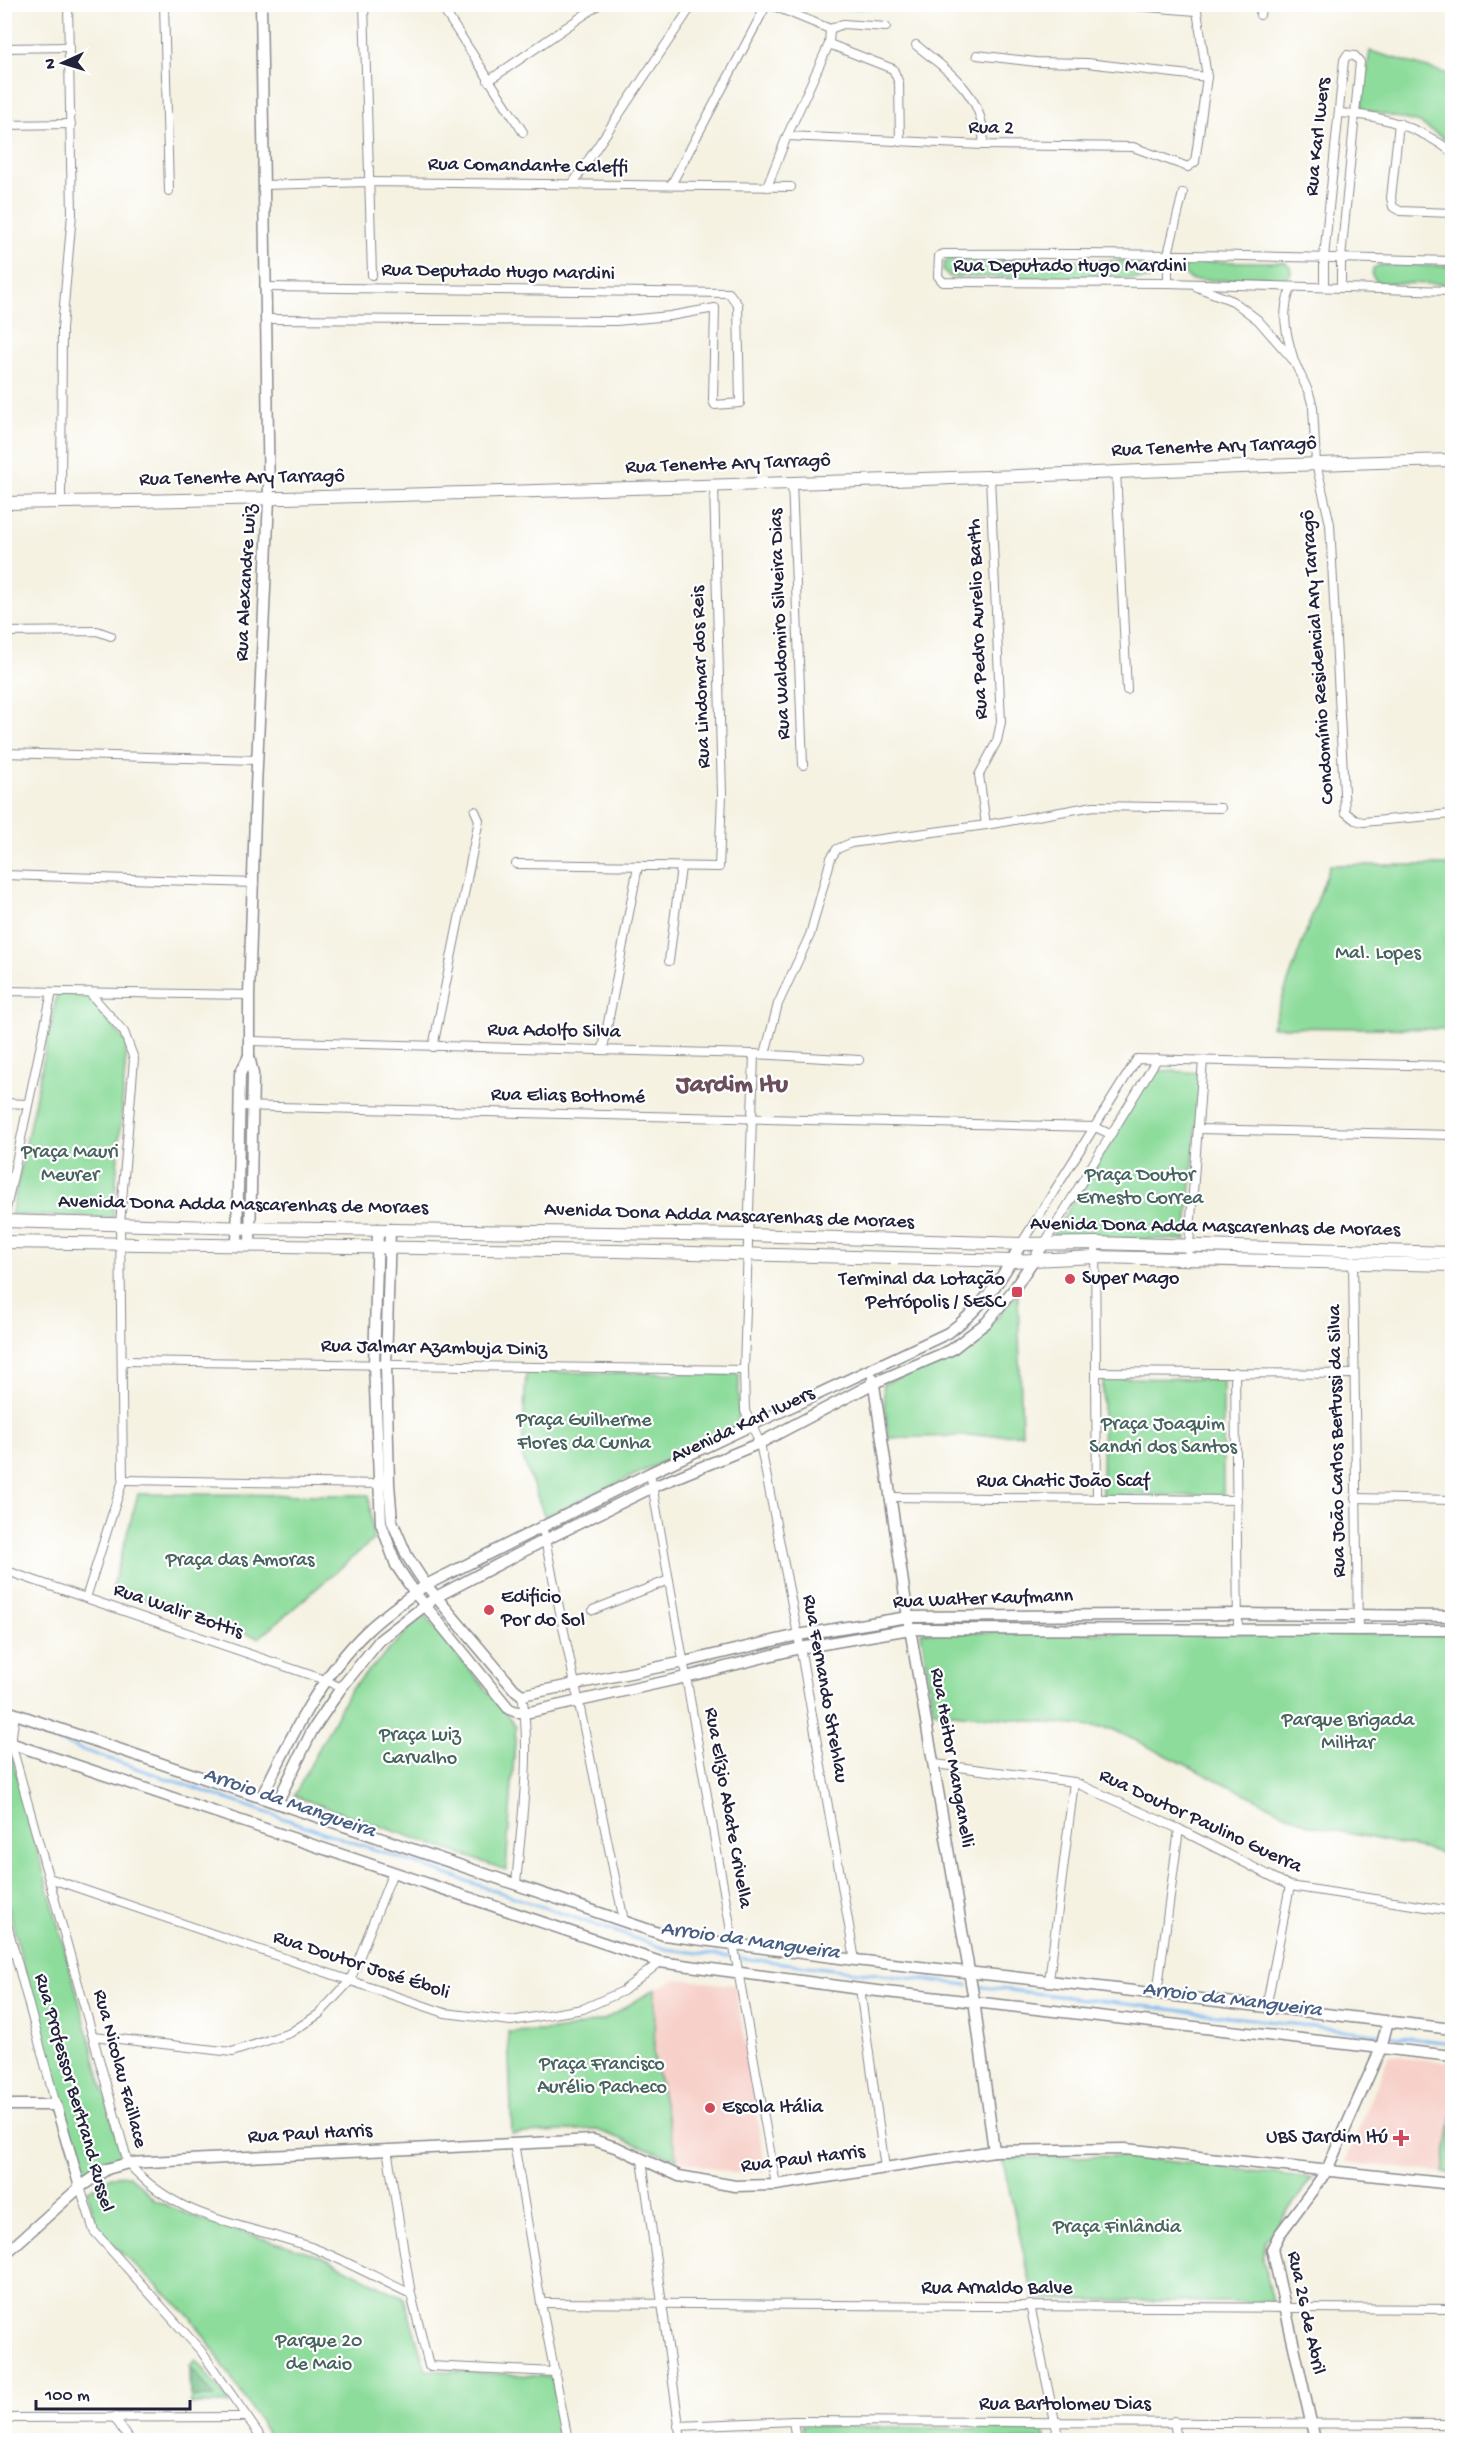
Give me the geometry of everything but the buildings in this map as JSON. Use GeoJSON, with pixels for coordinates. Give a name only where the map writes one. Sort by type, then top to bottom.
{"type":"FeatureCollection","features":[{"type":"Feature","properties":{"kind":"main road","name":"Rua Tenente Ary Tarragô"},"geometry":{"type":"LineString","coordinates":[[4,503],[269,499],[1452,460]]}},
{"type":"Feature","properties":{"kind":"main road","name":"Avenida Dona Adda Mascarenhas de Moraes"},"geometry":{"type":"LineString","coordinates":[[4,1220],[243,1227],[749,1235],[1021,1244],[1095,1243],[1188,1252],[1353,1256],[1452,1253]]}},
{"type":"Feature","properties":{"kind":"main road","name":"Avenida Dona Adda Mascarenhas de Moraes"},"geometry":{"type":"LineString","coordinates":[[4,1242],[1012,1261],[1188,1252]]}},
{"type":"Feature","properties":{"kind":"main road","name":"Avenida Dona Adda Mascarenhas de Moraes"},"geometry":{"type":"LineString","coordinates":[[1353,1256],[1452,1265]]}},
{"type":"Feature","properties":{"kind":"street"},"geometry":{"type":"LineString","coordinates":[[61,502],[62,328],[72,214],[68,4]]}},
{"type":"Feature","properties":{"kind":"street"},"geometry":{"type":"LineString","coordinates":[[164,4],[169,190]]}},
{"type":"Feature","properties":{"kind":"street","name":"Rua Alexandre Luiz"},"geometry":{"type":"LineString","coordinates":[[237,1246],[243,1227],[252,1106],[253,1074],[249,1056],[249,995],[269,499],[261,4]]}},
{"type":"Feature","properties":{"kind":"street"},"geometry":{"type":"LineString","coordinates":[[364,4],[372,275]]}},
{"type":"Feature","properties":{"kind":"street"},"geometry":{"type":"LineString","coordinates":[[440,4],[523,132]]}},
{"type":"Feature","properties":{"kind":"street"},"geometry":{"type":"LineString","coordinates":[[447,15],[463,4]]}},
{"type":"Feature","properties":{"kind":"street"},"geometry":{"type":"LineString","coordinates":[[488,81],[600,4]]}},
{"type":"Feature","properties":{"kind":"street"},"geometry":{"type":"LineString","coordinates":[[573,183],[693,4]]}},
{"type":"Feature","properties":{"kind":"street"},"geometry":{"type":"LineString","coordinates":[[671,185],[768,4],[830,29],[848,23],[886,27]]}},
{"type":"Feature","properties":{"kind":"street"},"geometry":{"type":"LineString","coordinates":[[977,55],[1036,62],[1087,63],[1207,77],[1196,8],[1112,4]]}},
{"type":"Feature","properties":{"kind":"street"},"geometry":{"type":"LineString","coordinates":[[1260,15],[1262,4]]}},
{"type":"Feature","properties":{"kind":"street"},"geometry":{"type":"LineString","coordinates":[[767,188],[787,136],[829,44],[830,29]]}},
{"type":"Feature","properties":{"kind":"street"},"geometry":{"type":"LineString","coordinates":[[829,44],[893,69],[899,83],[900,142]]}},
{"type":"Feature","properties":{"kind":"street"},"geometry":{"type":"LineString","coordinates":[[916,45],[945,68],[976,102],[984,129],[983,146]]}},
{"type":"Feature","properties":{"kind":"street"},"geometry":{"type":"LineString","coordinates":[[4,48],[70,47]]}},
{"type":"Feature","properties":{"kind":"street","name":"Rua Karl Iwers"},"geometry":{"type":"LineString","coordinates":[[1324,287],[1324,257],[1344,60],[1347,55],[1355,56],[1360,62],[1341,258],[1341,287]]}},
{"type":"Feature","properties":{"kind":"street","name":"Rua 2"},"geometry":{"type":"LineString","coordinates":[[787,136],[983,146],[1132,147],[1184,167],[1195,162],[1207,77]]}},
{"type":"Feature","properties":{"kind":"street"},"geometry":{"type":"LineString","coordinates":[[1339,113],[1399,123],[1427,135],[1452,152]]}},
{"type":"Feature","properties":{"kind":"street"},"geometry":{"type":"LineString","coordinates":[[1399,123],[1390,198],[1393,207],[1400,212],[1452,213]]}},
{"type":"Feature","properties":{"kind":"street"},"geometry":{"type":"LineString","coordinates":[[4,125],[71,124]]}},
{"type":"Feature","properties":{"kind":"street","name":"Rua Comandante Caleffi"},"geometry":{"type":"LineString","coordinates":[[264,185],[369,182],[791,187]]}},
{"type":"Feature","properties":{"kind":"street"},"geometry":{"type":"LineString","coordinates":[[1168,283],[1168,254],[1183,193]]}},
{"type":"Feature","properties":{"kind":"street","name":"Rua Deputado Hugo Mardini"},"geometry":{"type":"LineString","coordinates":[[1452,261],[1168,254],[944,255],[939,256],[937,261],[938,276],[944,282],[1168,283],[1452,291]]}},
{"type":"Feature","properties":{"kind":"street"},"geometry":{"type":"LineString","coordinates":[[1187,284],[1212,291],[1247,310],[1294,361]]}},
{"type":"Feature","properties":{"kind":"street","name":"Rua Deputado Hugo Mardini"},"geometry":{"type":"LineString","coordinates":[[266,287],[729,293],[738,305],[740,403],[715,405],[713,401],[715,308],[670,316],[616,321],[266,319]]}},
{"type":"Feature","properties":{"kind":"street"},"geometry":{"type":"LineString","coordinates":[[1292,287],[1286,301],[1287,339],[1294,361],[1305,380],[1313,407],[1316,463]]}},
{"type":"Feature","properties":{"kind":"street","name":"Condomínio Residencial Ary Tarragô"},"geometry":{"type":"LineString","coordinates":[[1316,463],[1330,524],[1345,812],[1355,820],[1363,822],[1452,814]]}},
{"type":"Feature","properties":{"kind":"street"},"geometry":{"type":"LineString","coordinates":[[1116,471],[1127,690]]}},
{"type":"Feature","properties":{"kind":"street","name":"Rua Pedro Aurelio Barth"},"geometry":{"type":"LineString","coordinates":[[986,825],[979,775],[997,741],[1000,722],[990,477]]}},
{"type":"Feature","properties":{"kind":"street","name":"Rua Waldomiro Silveira Dias"},"geometry":{"type":"LineString","coordinates":[[792,482],[803,765]]}},
{"type":"Feature","properties":{"kind":"street","name":"Rua Lindomar dos Reis"},"geometry":{"type":"LineString","coordinates":[[681,867],[718,867],[722,795],[714,485]]}},
{"type":"Feature","properties":{"kind":"street"},"geometry":{"type":"LineString","coordinates":[[4,632],[97,631],[111,636]]}},
{"type":"Feature","properties":{"kind":"street"},"geometry":{"type":"LineString","coordinates":[[4,753],[257,760]]}},
{"type":"Feature","properties":{"kind":"street"},"geometry":{"type":"LineString","coordinates":[[765,1054],[778,1004],[810,935],[831,858],[837,849],[851,843],[986,825],[1094,806],[1221,808]]}},
{"type":"Feature","properties":{"kind":"street"},"geometry":{"type":"LineString","coordinates":[[433,1047],[479,820],[475,811]]}},
{"type":"Feature","properties":{"kind":"street"},"geometry":{"type":"LineString","coordinates":[[516,864],[681,867],[669,961]]}},
{"type":"Feature","properties":{"kind":"street"},"geometry":{"type":"LineString","coordinates":[[603,1049],[638,866]]}},
{"type":"Feature","properties":{"kind":"street"},"geometry":{"type":"LineString","coordinates":[[4,875],[254,883]]}},
{"type":"Feature","properties":{"kind":"street"},"geometry":{"type":"LineString","coordinates":[[4,991],[249,995]]}},
{"type":"Feature","properties":{"kind":"street"},"geometry":{"type":"LineString","coordinates":[[4,1220],[52,992]]}},
{"type":"Feature","properties":{"kind":"street"},"geometry":{"type":"LineString","coordinates":[[86,1598],[123,1480],[120,1224],[134,1059],[124,1032],[89,992]]}},
{"type":"Feature","properties":{"kind":"street","name":"Rua Adolfo Silva"},"geometry":{"type":"LineString","coordinates":[[249,1041],[765,1054],[859,1060]]}},
{"type":"Feature","properties":{"kind":"street"},"geometry":{"type":"LineString","coordinates":[[750,1426],[745,1411],[744,1370],[754,1054]]}},
{"type":"Feature","properties":{"kind":"street","name":"Rua Alexandre Luiz"},"geometry":{"type":"LineString","coordinates":[[249,1056],[240,1074],[239,1106],[243,1227],[250,1246]]}},
{"type":"Feature","properties":{"kind":"street","name":"Avenida Karl Iwers"},"geometry":{"type":"LineString","coordinates":[[261,1798],[297,1726],[325,1680],[367,1631],[426,1585],[650,1473],[872,1371],[948,1333],[968,1319],[993,1292],[1137,1059],[1157,1059]]}},
{"type":"Feature","properties":{"kind":"street"},"geometry":{"type":"LineString","coordinates":[[1157,1059],[1452,1066]]}},
{"type":"Feature","properties":{"kind":"street","name":"Avenida Karl Iwers"},"geometry":{"type":"LineString","coordinates":[[277,1803],[312,1731],[340,1688],[381,1640],[436,1597],[653,1487],[760,1443],[874,1383],[951,1350],[970,1337],[987,1322],[1034,1260],[1157,1059]]}},
{"type":"Feature","properties":{"kind":"street"},"geometry":{"type":"LineString","coordinates":[[1188,1252],[1203,1060]]}},
{"type":"Feature","properties":{"kind":"street"},"geometry":{"type":"LineString","coordinates":[[4,1103],[27,1104]]}},
{"type":"Feature","properties":{"kind":"street","name":"Rua Elias Bothomé"},"geometry":{"type":"LineString","coordinates":[[239,1106],[1095,1127],[1110,1134]]}},
{"type":"Feature","properties":{"kind":"street"},"geometry":{"type":"LineString","coordinates":[[1199,1129],[1452,1135]]}},
{"type":"Feature","properties":{"kind":"street"},"geometry":{"type":"LineString","coordinates":[[384,1229],[374,1365],[383,1484],[392,1521],[407,1556],[426,1585],[514,1689],[522,1695],[525,1712],[523,1801],[516,1884]]}},
{"type":"Feature","properties":{"kind":"street"},"geometry":{"type":"LineString","coordinates":[[1095,1243],[1097,1499]]}},
{"type":"Feature","properties":{"kind":"street"},"geometry":{"type":"LineString","coordinates":[[383,1248],[386,1365],[381,1523],[396,1565],[415,1593],[509,1708],[525,1712]]}},
{"type":"Feature","properties":{"kind":"street","name":"Rua João Carlos Bertussi da Silva"},"geometry":{"type":"LineString","coordinates":[[1353,1256],[1358,1631]]}},
{"type":"Feature","properties":{"kind":"street","name":"Rua Jalmar Azambuja Diniz"},"geometry":{"type":"LineString","coordinates":[[123,1360],[744,1370]]}},
{"type":"Feature","properties":{"kind":"street","name":"Rua Heitor Manganelli"},"geometry":{"type":"LineString","coordinates":[[872,1371],[908,1617],[972,1986],[994,2151]]}},
{"type":"Feature","properties":{"kind":"street"},"geometry":{"type":"LineString","coordinates":[[1096,1372],[1354,1374]]}},
{"type":"Feature","properties":{"kind":"street"},"geometry":{"type":"LineString","coordinates":[[1235,1372],[1238,1629]]}},
{"type":"Feature","properties":{"kind":"street","name":"Rua Fernando Strehlau"},"geometry":{"type":"LineString","coordinates":[[750,1426],[760,1443],[798,1635],[855,1960]]}},
{"type":"Feature","properties":{"kind":"street","name":"Rua Elízio Abate Crivella"},"geometry":{"type":"LineString","coordinates":[[650,1473],[776,2185]]}},
{"type":"Feature","properties":{"kind":"street"},"geometry":{"type":"LineString","coordinates":[[123,1480],[383,1484]]}},
{"type":"Feature","properties":{"kind":"street","name":"Rua Chatic João Scaf"},"geometry":{"type":"LineString","coordinates":[[889,1497],[1237,1500]]}},
{"type":"Feature","properties":{"kind":"street"},"geometry":{"type":"LineString","coordinates":[[1355,1498],[1452,1500]]}},
{"type":"Feature","properties":{"kind":"street"},"geometry":{"type":"LineString","coordinates":[[542,1525],[624,1921]]}},
{"type":"Feature","properties":{"kind":"street","name":"Rua Walir Zottis"},"geometry":{"type":"LineString","coordinates":[[4,1570],[325,1680],[340,1688]]}},
{"type":"Feature","properties":{"kind":"street"},"geometry":{"type":"LineString","coordinates":[[593,1610],[669,1580]]}},
{"type":"Feature","properties":{"kind":"street","name":"Rua Walter Kaufmann"},"geometry":{"type":"LineString","coordinates":[[522,1695],[684,1662],[798,1635],[908,1617],[1238,1614],[1452,1617]]}},
{"type":"Feature","properties":{"kind":"street","name":"Rua Walter Kaufmann"},"geometry":{"type":"LineString","coordinates":[[525,1712],[686,1677],[800,1648],[910,1629],[1452,1630]]}},
{"type":"Feature","properties":{"kind":"street"},"geometry":{"type":"LineString","coordinates":[[10,1727],[277,1803],[664,1935],[735,1949],[855,1960],[972,1986],[1384,2035],[1452,2029]]}},
{"type":"Feature","properties":{"kind":"street"},"geometry":{"type":"LineString","coordinates":[[10,1727],[393,1872],[660,1962],[738,1968],[860,1989],[1049,1981],[1266,2008],[1384,2035],[1452,2056]]}},
{"type":"Feature","properties":{"kind":"street","name":"Rua Nicolau Faillace"},"geometry":{"type":"LineString","coordinates":[[10,1727],[49,1878],[128,2163],[156,2190],[199,2214],[316,2249],[411,2294]]}},
{"type":"Feature","properties":{"kind":"street","name":"Rua Doutor Paulino Guerra"},"geometry":{"type":"LineString","coordinates":[[935,1764],[1074,1782],[1179,1829],[1290,1886],[1452,1911]]}},
{"type":"Feature","properties":{"kind":"street"},"geometry":{"type":"LineString","coordinates":[[1049,1981],[1074,1782]]}},
{"type":"Feature","properties":{"kind":"street"},"geometry":{"type":"LineString","coordinates":[[1157,1994],[1179,1829]]}},
{"type":"Feature","properties":{"kind":"street"},"geometry":{"type":"LineString","coordinates":[[93,2036],[232,2052],[290,2033],[319,2014],[350,1981],[393,1872]]}},
{"type":"Feature","properties":{"kind":"street","name":"Rua Doutor José Éboli"},"geometry":{"type":"LineString","coordinates":[[49,1878],[445,2013],[511,2021],[583,2009],[622,1991],[660,1962]]}},
{"type":"Feature","properties":{"kind":"street"},"geometry":{"type":"LineString","coordinates":[[1266,2008],[1290,1886]]}},
{"type":"Feature","properties":{"kind":"street","name":"Rua Professor Bertrand Russel"},"geometry":{"type":"LineString","coordinates":[[4,1913],[56,2105],[94,2231],[201,2350],[263,2440]]}},
{"type":"Feature","properties":{"kind":"street"},"geometry":{"type":"LineString","coordinates":[[860,1989],[885,2168]]}},
{"type":"Feature","properties":{"kind":"street","name":"Rua 26 de Abril"},"geometry":{"type":"LineString","coordinates":[[1315,2440],[1272,2254],[1273,2243],[1326,2172],[1384,2035]]}},
{"type":"Feature","properties":{"kind":"street"},"geometry":{"type":"LineString","coordinates":[[4,2105],[56,2105]]}},
{"type":"Feature","properties":{"kind":"street","name":"Rua Paul Harris"},"geometry":{"type":"LineString","coordinates":[[4,2255],[80,2187],[107,2169],[128,2163],[387,2149],[593,2140],[618,2148],[679,2176],[735,2186],[776,2185],[994,2151],[1125,2149],[1452,2184]]}},
{"type":"Feature","properties":{"kind":"street"},"geometry":{"type":"LineString","coordinates":[[514,2143],[541,2302],[568,2440]]}},
{"type":"Feature","properties":{"kind":"street"},"geometry":{"type":"LineString","coordinates":[[387,2149],[411,2294],[429,2366],[556,2372]]}},
{"type":"Feature","properties":{"kind":"street"},"geometry":{"type":"LineString","coordinates":[[642,2160],[681,2440]]}},
{"type":"Feature","properties":{"kind":"street","name":"Rua Arnaldo Balve"},"geometry":{"type":"LineString","coordinates":[[541,2302],[1452,2309]]}},
{"type":"Feature","properties":{"kind":"street"},"geometry":{"type":"LineString","coordinates":[[1030,2305],[1059,2440]]}},
{"type":"Feature","properties":{"kind":"street"},"geometry":{"type":"LineString","coordinates":[[114,2417],[130,2440]]}},
{"type":"Feature","properties":{"kind":"street"},"geometry":{"type":"LineString","coordinates":[[4,2418],[247,2417]]}},
{"type":"Feature","properties":{"kind":"street"},"geometry":{"type":"LineString","coordinates":[[793,2421],[796,2440]]}},
{"type":"Feature","properties":{"kind":"street","name":"Rua Bartolomeu Dias"},"geometry":{"type":"LineString","coordinates":[[678,2426],[793,2421],[1452,2424]]}},
{"type":"Feature","properties":{"kind":"street"},"geometry":{"type":"LineString","coordinates":[[1173,2421],[1177,2440]]}},
{"type":"Feature","properties":{"kind":"shaded area","name":"Escola Itália"},"geometry":{"type":"Polygon","coordinates":[[[676,1979],[735,1985],[766,2172],[731,2173],[677,2159],[654,2058],[655,1989],[676,1979]]]}},
{"type":"Feature","properties":{"kind":"shaded area","name":"UBS Jardim Itú"},"geometry":{"type":"Polygon","coordinates":[[[1389,2055],[1452,2063],[1452,2114],[1443,2173],[1345,2162],[1389,2055]]]}},
{"type":"Feature","properties":{"kind":"green space"},"geometry":{"type":"Polygon","coordinates":[[[1370,51],[1452,75],[1452,144],[1420,123],[1361,109],[1370,51]]]}},
{"type":"Feature","properties":{"kind":"green space"},"geometry":{"type":"Polygon","coordinates":[[[950,259],[1151,261],[1157,264],[1159,271],[1152,279],[950,277],[943,270],[944,263],[950,259]]]}},
{"type":"Feature","properties":{"kind":"green space"},"geometry":{"type":"Polygon","coordinates":[[[1190,262],[1284,262],[1290,266],[1291,273],[1284,280],[1191,280],[1184,273],[1185,266],[1190,262]]]}},
{"type":"Feature","properties":{"kind":"green space"},"geometry":{"type":"Polygon","coordinates":[[[1379,265],[1452,266],[1452,284],[1379,283],[1372,276],[1373,269],[1379,265]]]}},
{"type":"Feature","properties":{"kind":"green space","name":"Mal. Lopes"},"geometry":{"type":"Polygon","coordinates":[[[1330,865],[1452,865],[1452,1029],[1272,1027],[1330,865]]]}},
{"type":"Feature","properties":{"kind":"green space","name":"Praça Mauri Meurer"},"geometry":{"type":"Polygon","coordinates":[[[57,994],[87,994],[127,1044],[113,1218],[11,1215],[57,994]]]}},
{"type":"Feature","properties":{"kind":"green space","name":"Praça Doutor Ernesto Correa"},"geometry":{"type":"Polygon","coordinates":[[[1153,1070],[1201,1073],[1186,1240],[1052,1236],[1153,1070]]]}},
{"type":"Feature","properties":{"kind":"green space"},"geometry":{"type":"Polygon","coordinates":[[[1018,1292],[1022,1434],[888,1438],[883,1384],[954,1354],[991,1325],[1018,1292]]]}},
{"type":"Feature","properties":{"kind":"green space","name":"Praça Guilherme Flores da Cunha"},"geometry":{"type":"Polygon","coordinates":[[[526,1372],[739,1374],[738,1427],[545,1517],[522,1456],[526,1372]]]}},
{"type":"Feature","properties":{"kind":"green space","name":"Praça Joaquim Sandri dos Santos"},"geometry":{"type":"Polygon","coordinates":[[[1103,1378],[1223,1379],[1223,1496],[1102,1495],[1103,1378]]]}},
{"type":"Feature","properties":{"kind":"green space","name":"Praça das Amoras"},"geometry":{"type":"Polygon","coordinates":[[[138,1494],[369,1495],[373,1540],[259,1638],[112,1589],[138,1494]]]}},
{"type":"Feature","properties":{"kind":"green space","name":"Praça Luiz Carvalho"},"geometry":{"type":"Polygon","coordinates":[[[424,1614],[516,1726],[506,1870],[294,1796],[350,1690],[424,1614]]]}},
{"type":"Feature","properties":{"kind":"green space","name":"Parque Brigada Militar"},"geometry":{"type":"Polygon","coordinates":[[[921,1632],[1452,1634],[1452,1855],[1310,1825],[1112,1729],[933,1711],[921,1632]]]}},
{"type":"Feature","properties":{"kind":"green space"},"geometry":{"type":"Polygon","coordinates":[[[4,1745],[9,1747],[123,2160],[102,2164],[79,2180],[5,1894],[4,1745]]]}},
{"type":"Feature","properties":{"kind":"green space","name":"Praça Francisco Aurélio Pacheco"},"geometry":{"type":"Polygon","coordinates":[[[655,1989],[654,2058],[677,2159],[594,2129],[512,2134],[508,2032],[562,2030],[604,2020],[655,1989]]]}},
{"type":"Feature","properties":{"kind":"green space"},"geometry":{"type":"Polygon","coordinates":[[[1452,2114],[1452,2174],[1443,2173],[1452,2114]]]}},
{"type":"Feature","properties":{"kind":"green space","name":"Praça Finlândia"},"geometry":{"type":"Polygon","coordinates":[[[1122,2156],[1312,2178],[1265,2242],[1263,2258],[1273,2303],[1034,2299],[1002,2158],[1122,2156]]]}},
{"type":"Feature","properties":{"kind":"green space","name":"Parque 20 de Maio"},"geometry":{"type":"Polygon","coordinates":[[[130,2175],[154,2200],[204,2221],[322,2256],[404,2298],[426,2370],[552,2377],[564,2440],[272,2440],[192,2318],[99,2232],[87,2191],[111,2176],[130,2175]]]}},
{"type":"Feature","properties":{"kind":"green space"},"geometry":{"type":"Polygon","coordinates":[[[196,2360],[230,2404],[191,2404],[190,2366],[196,2360]]]}},
{"type":"Feature","properties":{"kind":"green space"},"geometry":{"type":"Polygon","coordinates":[[[190,2366],[215,2397],[191,2397],[190,2366]]]}},
{"type":"Feature","properties":{"kind":"green space"},"geometry":{"type":"Polygon","coordinates":[[[802,2425],[1043,2430],[1045,2440],[804,2440],[802,2425]]]}},
{"type":"Feature","properties":{"kind":"waterway"},"geometry":{"type":"LineString","coordinates":[[815,4],[828,9],[876,7],[881,4]]}},
{"type":"Feature","properties":{"kind":"waterway","name":"Arroio da Mangueira"},"geometry":{"type":"LineString","coordinates":[[4,1723],[666,1949],[968,1985]]}},
{"type":"Feature","properties":{"kind":"waterway","name":"Arroio da Mangueira"},"geometry":{"type":"LineString","coordinates":[[975,1986],[1452,2043]]}},
{"type":"Feature","properties":{"kind":"place","name":"Super Mago"},"geometry":{"type":"Point","coordinates":[1070,1279]}},
{"type":"Feature","properties":{"kind":"place","name":"Terminal da Lotação Petrópolis / SESC"},"geometry":{"type":"Point","coordinates":[1017,1292]}},
{"type":"Feature","properties":{"kind":"place","name":"Edificio Por do Sol"},"geometry":{"type":"Point","coordinates":[489,1610]}},
{"type":"Feature","properties":{"kind":"place","name":"Escola Itália"},"geometry":{"type":"Point","coordinates":[710,2108]}},
{"type":"Feature","properties":{"kind":"place","name":"UBS Jardim Itú"},"geometry":{"type":"Point","coordinates":[1401,2138]}},
{"type":"Feature","properties":{"kind":"district","name":"Jardim Itu"},"geometry":{"type":"Point","coordinates":[732,1086]}}]}
